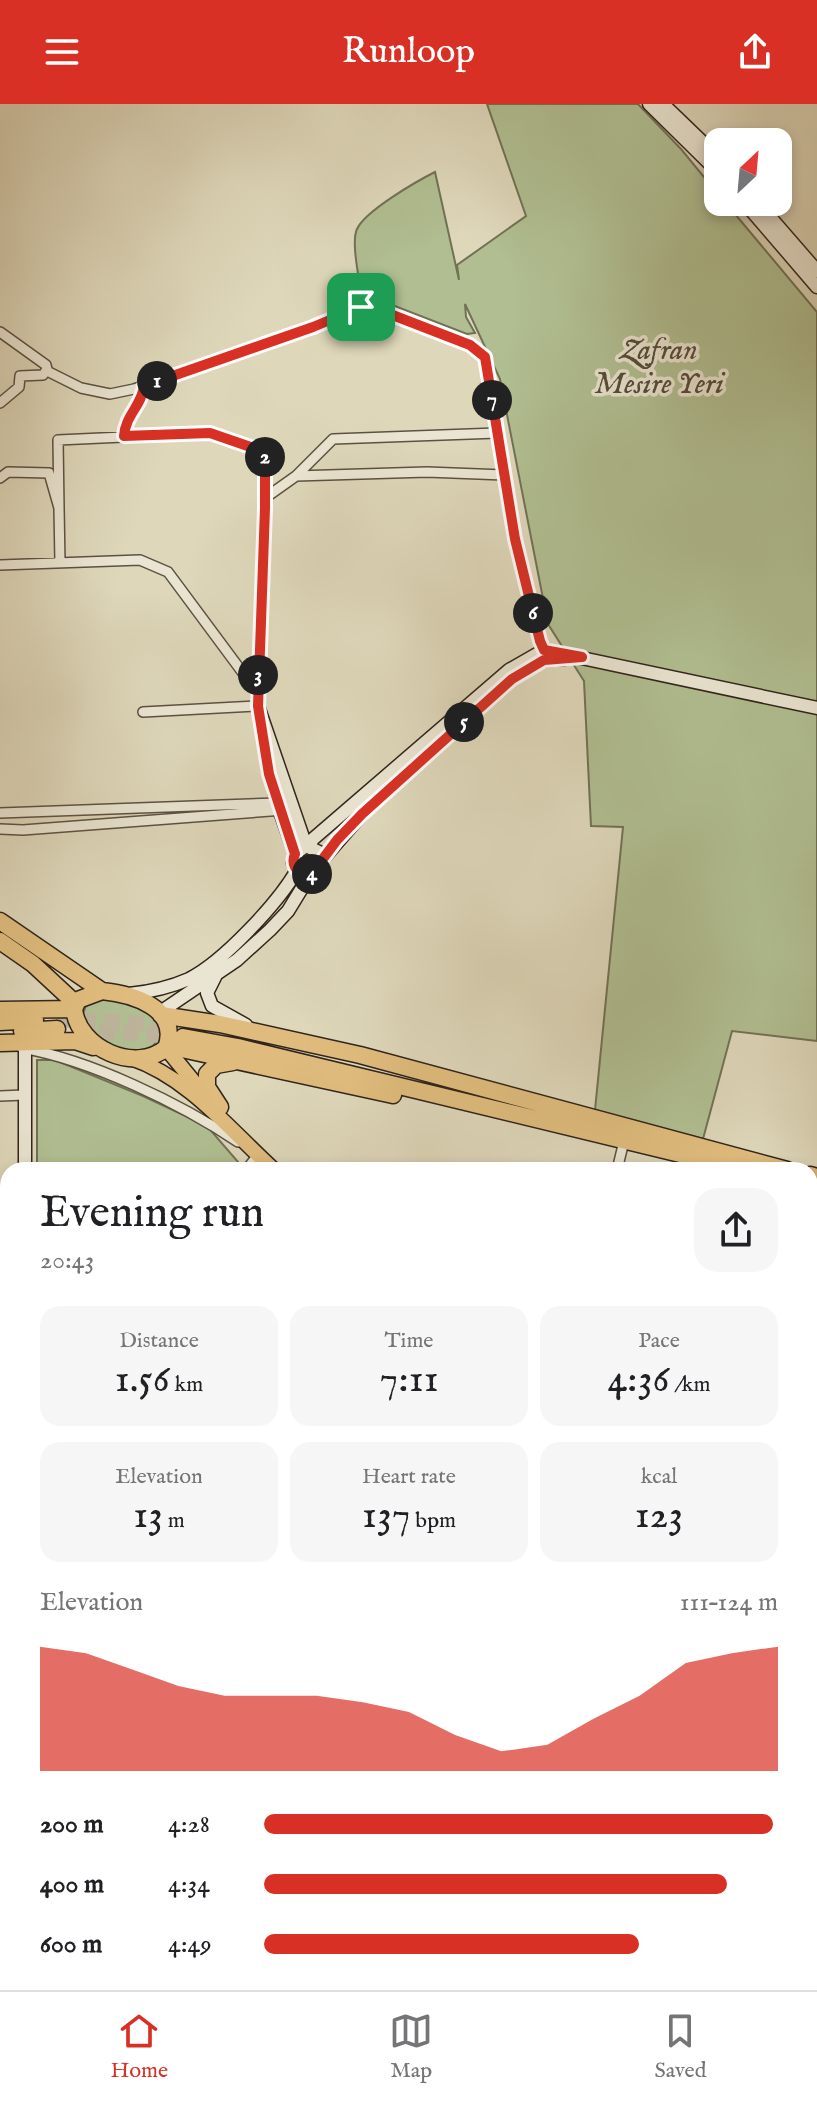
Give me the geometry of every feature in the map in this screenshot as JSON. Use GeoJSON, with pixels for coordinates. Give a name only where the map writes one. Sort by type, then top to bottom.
{"type":"FeatureCollection","features":[{"type":"Feature","properties":{"kind":"highway"},"geometry":{"type":"LineString","coordinates":[[0,921],[102,991]]}},
{"type":"Feature","properties":{"kind":"highway"},"geometry":{"type":"LineString","coordinates":[[0,941],[23,957],[74,1006],[80,1031],[109,1053]]}},
{"type":"Feature","properties":{"kind":"highway"},"geometry":{"type":"LineString","coordinates":[[23,957],[40,975],[45,986],[45,997],[36,1008]]}},
{"type":"Feature","properties":{"kind":"highway"},"geometry":{"type":"LineString","coordinates":[[0,1010],[74,1006],[89,994],[102,991],[127,994],[146,1003],[166,1021],[170,1036],[167,1047]]}},
{"type":"Feature","properties":{"kind":"highway"},"geometry":{"type":"LineString","coordinates":[[160,1014],[360,1055],[722,1162]]}},
{"type":"Feature","properties":{"kind":"highway"},"geometry":{"type":"LineString","coordinates":[[0,1022],[57,1024],[0,1032]]}},
{"type":"Feature","properties":{"kind":"highway"},"geometry":{"type":"LineString","coordinates":[[183,1031],[254,1051],[752,1162]]}},
{"type":"Feature","properties":{"kind":"highway"},"geometry":{"type":"LineString","coordinates":[[0,1044],[75,1041],[130,1058],[149,1058],[167,1047],[624,1133]]}},
{"type":"Feature","properties":{"kind":"highway"},"geometry":{"type":"LineString","coordinates":[[220,1107],[207,1087],[207,1074],[216,1065],[234,1061]]}},
{"type":"Feature","properties":{"kind":"main road"},"geometry":{"type":"LineString","coordinates":[[167,1047],[193,1081],[277,1162]]}},
{"type":"Feature","properties":{"kind":"main road"},"geometry":{"type":"LineString","coordinates":[[130,1058],[159,1068],[177,1081],[265,1162]]}},
{"type":"Feature","properties":{"kind":"street"},"geometry":{"type":"LineString","coordinates":[[649,104],[704,158]]}},
{"type":"Feature","properties":{"kind":"street"},"geometry":{"type":"LineString","coordinates":[[663,104],[704,144]]}},
{"type":"Feature","properties":{"kind":"street"},"geometry":{"type":"LineString","coordinates":[[756,216],[817,287]]}},
{"type":"Feature","properties":{"kind":"street"},"geometry":{"type":"LineString","coordinates":[[769,216],[817,271]]}},
{"type":"Feature","properties":{"kind":"street"},"geometry":{"type":"LineString","coordinates":[[47,371],[81,388],[110,394],[144,386],[366,307],[470,345],[487,360],[515,539],[544,650]]}},
{"type":"Feature","properties":{"kind":"street"},"geometry":{"type":"LineString","coordinates":[[0,332],[46,365],[47,371]]}},
{"type":"Feature","properties":{"kind":"street"},"geometry":{"type":"LineString","coordinates":[[0,403],[19,387],[20,376],[42,375],[47,371]]}},
{"type":"Feature","properties":{"kind":"street"},"geometry":{"type":"LineString","coordinates":[[124,436],[125,423],[141,398],[144,386]]}},
{"type":"Feature","properties":{"kind":"street"},"geometry":{"type":"LineString","coordinates":[[60,563],[58,440],[210,433],[265,452],[258,706],[269,774],[303,849]]}},
{"type":"Feature","properties":{"kind":"street"},"geometry":{"type":"LineString","coordinates":[[265,498],[296,476],[333,439],[497,433]]}},
{"type":"Feature","properties":{"kind":"street"},"geometry":{"type":"LineString","coordinates":[[0,478],[8,472],[49,473],[59,508]]}},
{"type":"Feature","properties":{"kind":"street"},"geometry":{"type":"LineString","coordinates":[[296,476],[427,472],[504,475]]}},
{"type":"Feature","properties":{"kind":"street"},"geometry":{"type":"LineString","coordinates":[[0,565],[140,560],[168,572],[257,692]]}},
{"type":"Feature","properties":{"kind":"street"},"geometry":{"type":"LineString","coordinates":[[310,875],[297,870],[293,863],[313,839],[509,670],[544,650],[817,708]]}},
{"type":"Feature","properties":{"kind":"street"},"geometry":{"type":"LineString","coordinates":[[160,1014],[237,960],[270,930],[288,911],[310,875],[318,870],[322,860],[362,814],[512,679],[544,660],[582,657]]}},
{"type":"Feature","properties":{"kind":"street"},"geometry":{"type":"LineString","coordinates":[[143,712],[258,706]]}},
{"type":"Feature","properties":{"kind":"street"},"geometry":{"type":"LineString","coordinates":[[0,813],[284,806]]}},
{"type":"Feature","properties":{"kind":"street"},"geometry":{"type":"LineString","coordinates":[[0,829],[23,830],[284,806]]}},
{"type":"Feature","properties":{"kind":"street"},"geometry":{"type":"LineString","coordinates":[[303,849],[319,852],[322,860]]}},
{"type":"Feature","properties":{"kind":"street"},"geometry":{"type":"LineString","coordinates":[[127,994],[188,979],[217,959],[266,910],[297,870]]}},
{"type":"Feature","properties":{"kind":"street"},"geometry":{"type":"LineString","coordinates":[[218,972],[207,993],[212,1006],[275,1036]]}},
{"type":"Feature","properties":{"kind":"street"},"geometry":{"type":"LineString","coordinates":[[25,1162],[25,1045],[58,1055],[192,1112],[258,1155],[252,1162]]}},
{"type":"Feature","properties":{"kind":"street"},"geometry":{"type":"LineString","coordinates":[[0,1096],[24,1095]]}},
{"type":"Feature","properties":{"kind":"street"},"geometry":{"type":"LineString","coordinates":[[619,1162],[624,1133]]}},
{"type":"Feature","properties":{"kind":"green space","name":"Zafran Mesire Yeri"},"geometry":{"type":"Polygon","coordinates":[[[487,104],[638,104],[704,177],[704,216],[737,216],[817,312],[817,1041],[732,1031],[703,1139],[595,1110],[623,827],[591,826],[584,681],[548,624],[500,379],[465,304],[466,317],[475,333],[467,334],[361,293],[355,251],[357,229],[380,205],[435,172],[459,280],[457,265],[526,216],[487,104]]]}},
{"type":"Feature","properties":{"kind":"green space"},"geometry":{"type":"Polygon","coordinates":[[[99,996],[132,1001],[150,1012],[158,1022],[160,1032],[157,1041],[150,1048],[139,1051],[124,1050],[100,1040],[83,1024],[86,1007],[99,996]]]}},
{"type":"Feature","properties":{"kind":"green space"},"geometry":{"type":"Polygon","coordinates":[[[37,1060],[55,1060],[207,1126],[238,1162],[37,1162],[37,1060]]]}},
{"type":"Feature","properties":{"kind":"tunnel"},"geometry":{"type":"LineString","coordinates":[[56,1019],[178,1025]]}},
{"type":"Feature","properties":{"kind":"tunnel"},"geometry":{"type":"LineString","coordinates":[[75,1030],[179,1036]]}},
{"type":"Feature","properties":{"kind":"route"},"geometry":{"type":"LineString","coordinates":[[361,307],[377,309],[470,345],[487,360],[515,539],[540,641],[544,650],[582,657],[544,660],[512,679],[362,814],[337,840],[318,870],[306,875],[297,870],[293,863],[295,854],[269,774],[258,706],[265,452],[210,433],[124,436],[124,431],[144,386],[361,307]]}}]}
